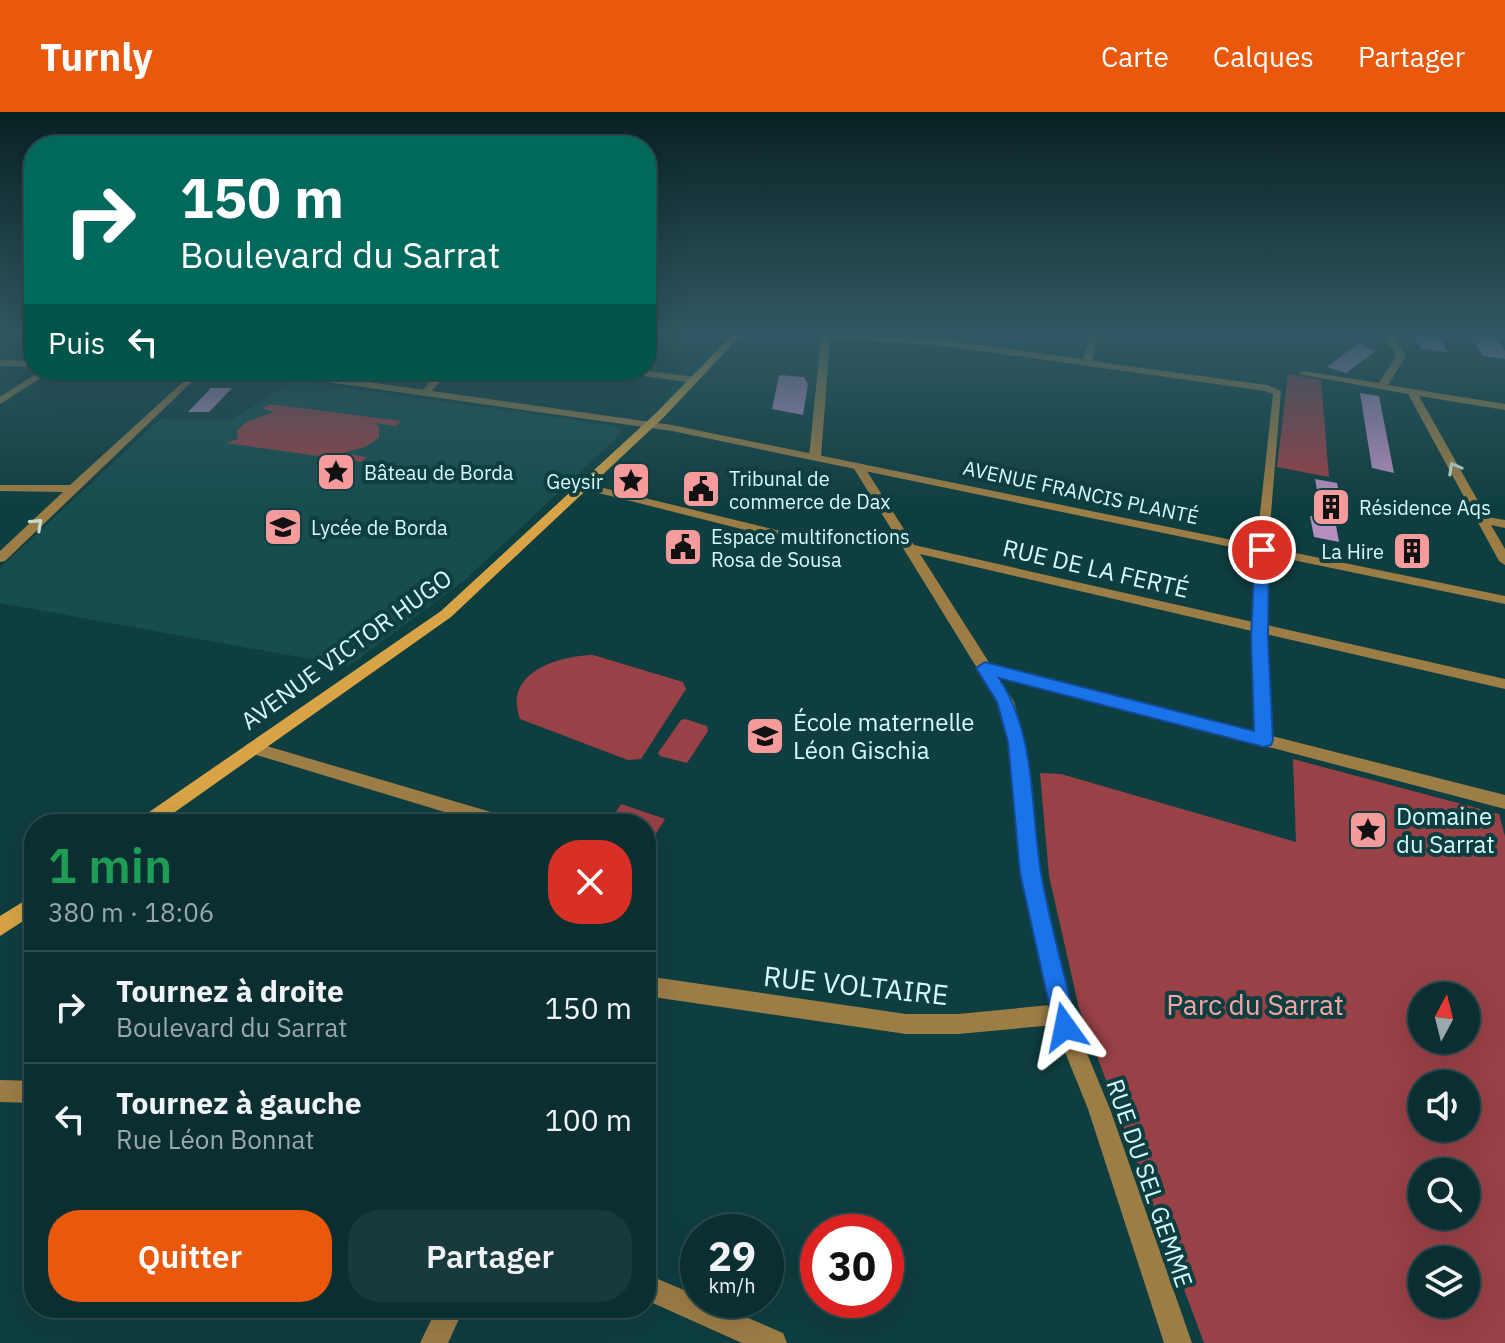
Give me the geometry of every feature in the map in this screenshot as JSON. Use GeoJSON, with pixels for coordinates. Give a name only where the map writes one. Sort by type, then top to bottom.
{"type":"FeatureCollection","features":[{"type":"Feature","properties":{"kind":"main road","name":"AVENUE VICTOR HUGO"},"geometry":{"type":"LineString","coordinates":[[159,814],[446,614],[681,392]]}},
{"type":"Feature","properties":{"kind":"main road"},"geometry":{"type":"LineString","coordinates":[[0,927],[24,910]]}},
{"type":"Feature","properties":{"kind":"street"},"geometry":{"type":"LineString","coordinates":[[0,558],[175,392]]}},
{"type":"Feature","properties":{"kind":"street","name":"AVENUE FRANCIS PLANTÉ"},"geometry":{"type":"LineString","coordinates":[[429,392],[649,424],[1505,600]]}},
{"type":"Feature","properties":{"kind":"street"},"geometry":{"type":"LineString","coordinates":[[815,457],[820,392]]}},
{"type":"Feature","properties":{"kind":"street"},"geometry":{"type":"LineString","coordinates":[[1264,740],[1260,628],[1262,550],[1277,392]]}},
{"type":"Feature","properties":{"kind":"street"},"geometry":{"type":"LineString","coordinates":[[1412,392],[1505,561]]}},
{"type":"Feature","properties":{"kind":"street"},"geometry":{"type":"LineString","coordinates":[[1419,392],[1505,407]]}},
{"type":"Feature","properties":{"kind":"street","name":"RUE DU SEL GEMME"},"geometry":{"type":"LineString","coordinates":[[859,467],[1006,702],[1017,742],[1031,873],[1062,1014],[1099,1109],[1178,1343]]}},
{"type":"Feature","properties":{"kind":"street"},"geometry":{"type":"LineString","coordinates":[[583,486],[793,538]]}},
{"type":"Feature","properties":{"kind":"street"},"geometry":{"type":"LineString","coordinates":[[0,488],[73,489]]}},
{"type":"Feature","properties":{"kind":"street"},"geometry":{"type":"LineString","coordinates":[[1483,520],[1505,524]]}},
{"type":"Feature","properties":{"kind":"street","name":"RUE DE LA FERTÉ"},"geometry":{"type":"LineString","coordinates":[[910,548],[1505,684]]}},
{"type":"Feature","properties":{"kind":"street"},"geometry":{"type":"LineString","coordinates":[[985,668],[1505,802]]}},
{"type":"Feature","properties":{"kind":"street"},"geometry":{"type":"LineString","coordinates":[[253,748],[474,814]]}},
{"type":"Feature","properties":{"kind":"street","name":"RUE VOLTAIRE"},"geometry":{"type":"LineString","coordinates":[[656,987],[906,1024],[958,1024],[1062,1014]]}},
{"type":"Feature","properties":{"kind":"street"},"geometry":{"type":"LineString","coordinates":[[0,1091],[24,1092]]}},
{"type":"Feature","properties":{"kind":"street"},"geometry":{"type":"LineString","coordinates":[[656,1291],[773,1343]]}},
{"type":"Feature","properties":{"kind":"street"},"geometry":{"type":"LineString","coordinates":[[434,1343],[446,1318]]}},
{"type":"Feature","properties":{"kind":"shaded area","name":"Lycée de Borda"},"geometry":{"type":"Polygon","coordinates":[[[274,392],[380,392],[616,426],[623,432],[466,579],[349,666],[0,603],[0,568],[160,419],[231,421],[274,392]]]}},
{"type":"Feature","properties":{"kind":"green space"},"geometry":{"type":"Polygon","coordinates":[[[1286,392],[1322,392],[1329,477],[1277,467],[1286,392]]]}},
{"type":"Feature","properties":{"kind":"green space"},"geometry":{"type":"Polygon","coordinates":[[[270,404],[401,421],[396,426],[375,423],[379,427],[379,438],[365,447],[343,453],[367,457],[361,462],[226,443],[238,439],[237,431],[246,422],[274,412],[262,409],[270,404]]]}},
{"type":"Feature","properties":{"kind":"green space"},"geometry":{"type":"Polygon","coordinates":[[[593,655],[683,682],[686,689],[641,759],[628,760],[520,719],[517,703],[519,690],[526,679],[550,664],[593,655]]]}},
{"type":"Feature","properties":{"kind":"green space"},"geometry":{"type":"Polygon","coordinates":[[[681,720],[707,726],[708,731],[687,763],[660,756],[658,753],[681,720]]]}},
{"type":"Feature","properties":{"kind":"green space","name":"Parc du Sarrat"},"geometry":{"type":"Polygon","coordinates":[[[1293,759],[1499,814],[1505,836],[1505,1343],[1204,1343],[1079,1008],[1049,876],[1040,773],[1061,774],[1296,842],[1293,759]]]}},
{"type":"Feature","properties":{"kind":"green space"},"geometry":{"type":"Polygon","coordinates":[[[621,804],[650,814],[615,814],[621,804]]]}},
{"type":"Feature","properties":{"kind":"green space"},"geometry":{"type":"Polygon","coordinates":[[[656,816],[665,819],[656,833],[656,816]]]}},
{"type":"Feature","properties":{"kind":"building"},"geometry":{"type":"Polygon","coordinates":[[[207,392],[228,392],[209,412],[188,412],[207,392]]]}},
{"type":"Feature","properties":{"kind":"building"},"geometry":{"type":"Polygon","coordinates":[[[775,392],[807,392],[803,415],[772,409],[775,392]]]}},
{"type":"Feature","properties":{"kind":"building"},"geometry":{"type":"Polygon","coordinates":[[[1360,393],[1379,396],[1394,473],[1372,468],[1360,393]]]}},
{"type":"Feature","properties":{"kind":"building","name":"Résidence Aqs"},"geometry":{"type":"Polygon","coordinates":[[[1315,479],[1337,483],[1346,522],[1335,520],[1339,542],[1314,537],[1310,516],[1332,520],[1322,518],[1315,479]]]}},
{"type":"Feature","properties":{"kind":"place","name":"Bâteau de Borda"},"geometry":{"type":"Point","coordinates":[336,472]}},
{"type":"Feature","properties":{"kind":"place","name":"Geysir"},"geometry":{"type":"Point","coordinates":[631,481]}},
{"type":"Feature","properties":{"kind":"place","name":"Tribunal de commerce de Dax"},"geometry":{"type":"Point","coordinates":[701,489]}},
{"type":"Feature","properties":{"kind":"place","name":"Résidence Aqs"},"geometry":{"type":"Point","coordinates":[1331,507]}},
{"type":"Feature","properties":{"kind":"place","name":"Lycée de Borda"},"geometry":{"type":"Point","coordinates":[283,527]}},
{"type":"Feature","properties":{"kind":"place","name":"Espace multifonctions Rosa de Sousa"},"geometry":{"type":"Point","coordinates":[683,547]}},
{"type":"Feature","properties":{"kind":"place","name":"La Hire"},"geometry":{"type":"Point","coordinates":[1412,551]}},
{"type":"Feature","properties":{"kind":"place","name":"École maternelle Léon Gischia"},"geometry":{"type":"Point","coordinates":[765,736]}},
{"type":"Feature","properties":{"kind":"place","name":"Domaine du Sarrat"},"geometry":{"type":"Point","coordinates":[1368,830]}},
{"type":"Feature","properties":{"kind":"route"},"geometry":{"type":"LineString","coordinates":[[1065,1027],[1031,873],[1017,742],[1006,702],[985,668],[1264,740],[1259,638],[1262,550]]}}]}
